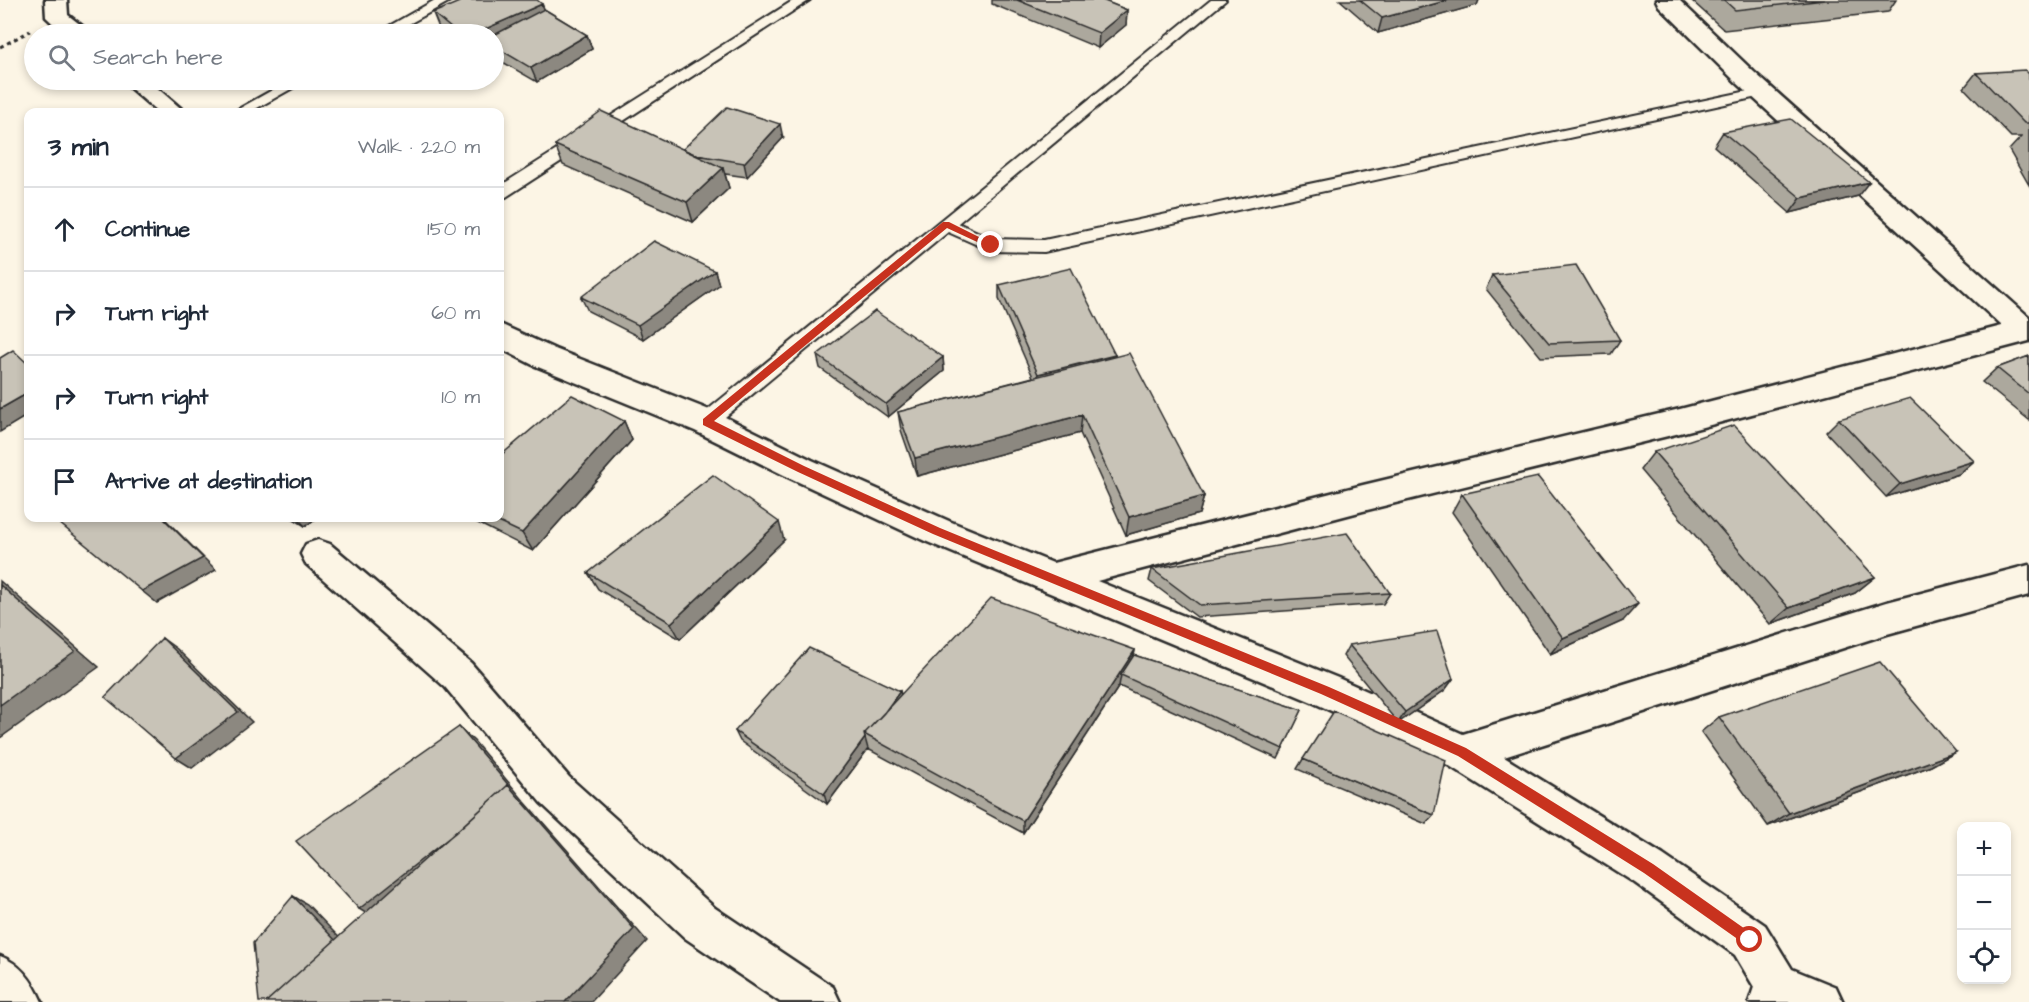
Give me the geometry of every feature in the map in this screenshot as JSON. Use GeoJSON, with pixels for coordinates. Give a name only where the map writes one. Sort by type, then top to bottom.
{"type":"FeatureCollection","features":[{"type":"Feature","properties":{"kind":"street"},"geometry":{"type":"LineString","coordinates":[[56,0],[57,17],[66,24]]}},
{"type":"Feature","properties":{"kind":"street"},"geometry":{"type":"LineString","coordinates":[[1667,1],[1762,92],[2027,330]]}},
{"type":"Feature","properties":{"kind":"street"},"geometry":{"type":"LineString","coordinates":[[146,90],[168,108]]}},
{"type":"Feature","properties":{"kind":"street"},"geometry":{"type":"LineString","coordinates":[[1052,578],[1362,498],[1680,421],[2027,330]]}},
{"type":"Feature","properties":{"kind":"street"},"geometry":{"type":"LineString","coordinates":[[504,337],[544,357],[706,422],[801,469],[937,531],[1325,690],[1462,752],[1649,869],[1750,940],[1774,993],[1821,1002]]}},
{"type":"Feature","properties":{"kind":"street"},"geometry":{"type":"LineString","coordinates":[[318,554],[458,675],[555,790],[700,923],[818,1002]]}},
{"type":"Feature","properties":{"kind":"street"},"geometry":{"type":"LineString","coordinates":[[1462,752],[1887,618],[2029,580]]}},
{"type":"Feature","properties":{"kind":"street"},"geometry":{"type":"LineString","coordinates":[[0,978],[20,1002]]}},
{"type":"Feature","properties":{"kind":"lane"},"geometry":{"type":"LineString","coordinates":[[401,24],[445,0]]}},
{"type":"Feature","properties":{"kind":"lane"},"geometry":{"type":"LineString","coordinates":[[504,190],[803,0]]}},
{"type":"Feature","properties":{"kind":"lane"},"geometry":{"type":"LineString","coordinates":[[706,422],[1219,0]]}},
{"type":"Feature","properties":{"kind":"lane"},"geometry":{"type":"LineString","coordinates":[[248,108],[281,90]]}},
{"type":"Feature","properties":{"kind":"lane"},"geometry":{"type":"LineString","coordinates":[[946,224],[991,245],[1044,246],[1762,92]]}},
{"type":"Feature","properties":{"kind":"building"},"geometry":{"type":"Polygon","coordinates":[[[464,0],[537,0],[542,4],[497,24],[446,24],[433,13],[464,0]]]}},
{"type":"Feature","properties":{"kind":"building"},"geometry":{"type":"Polygon","coordinates":[[[1017,0],[1102,0],[1127,10],[1099,33],[1017,0]]]}},
{"type":"Feature","properties":{"kind":"building"},"geometry":{"type":"Polygon","coordinates":[[[1360,0],[1449,0],[1382,18],[1360,0]]]}},
{"type":"Feature","properties":{"kind":"building"},"geometry":{"type":"Polygon","coordinates":[[[1724,0],[1825,0],[1735,10],[1724,0]]]}},
{"type":"Feature","properties":{"kind":"building"},"geometry":{"type":"Polygon","coordinates":[[[544,9],[587,35],[531,68],[504,52],[504,30],[544,9]]]}},
{"type":"Feature","properties":{"kind":"building"},"geometry":{"type":"Polygon","coordinates":[[[2025,70],[2029,74],[2029,123],[2024,123],[1976,73],[2025,70]]]}},
{"type":"Feature","properties":{"kind":"building"},"geometry":{"type":"Polygon","coordinates":[[[727,107],[780,124],[744,163],[697,155],[683,149],[727,107]]]}},
{"type":"Feature","properties":{"kind":"building"},"geometry":{"type":"Polygon","coordinates":[[[601,111],[723,168],[687,202],[555,145],[601,111]]]}},
{"type":"Feature","properties":{"kind":"building"},"geometry":{"type":"Polygon","coordinates":[[[1791,119],[1869,182],[1801,198],[1723,132],[1791,119]]]}},
{"type":"Feature","properties":{"kind":"building"},"geometry":{"type":"Polygon","coordinates":[[[654,241],[715,271],[638,325],[581,297],[654,241]]]}},
{"type":"Feature","properties":{"kind":"building"},"geometry":{"type":"Polygon","coordinates":[[[1576,265],[1620,340],[1549,343],[1492,275],[1576,265]]]}},
{"type":"Feature","properties":{"kind":"building"},"geometry":{"type":"Polygon","coordinates":[[[1071,268],[1115,355],[1038,374],[999,285],[1071,268]]]}},
{"type":"Feature","properties":{"kind":"building"},"geometry":{"type":"Polygon","coordinates":[[[875,311],[943,357],[886,404],[817,355],[875,311]]]}},
{"type":"Feature","properties":{"kind":"building"},"geometry":{"type":"Polygon","coordinates":[[[13,350],[24,360],[24,395],[0,409],[0,358],[13,350]]]}},
{"type":"Feature","properties":{"kind":"building"},"geometry":{"type":"Polygon","coordinates":[[[1129,353],[1204,496],[1129,517],[1082,415],[915,458],[898,412],[1129,353]]]}},
{"type":"Feature","properties":{"kind":"building"},"geometry":{"type":"Polygon","coordinates":[[[2029,356],[2029,394],[1997,368],[2029,356]]]}},
{"type":"Feature","properties":{"kind":"building"},"geometry":{"type":"Polygon","coordinates":[[[572,395],[624,421],[522,533],[499,522],[504,522],[504,453],[572,395]]]}},
{"type":"Feature","properties":{"kind":"building"},"geometry":{"type":"Polygon","coordinates":[[[1910,398],[1974,461],[1900,484],[1839,419],[1910,398]]]}},
{"type":"Feature","properties":{"kind":"building"},"geometry":{"type":"Polygon","coordinates":[[[1734,425],[1875,577],[1789,608],[1654,452],[1734,425]]]}},
{"type":"Feature","properties":{"kind":"building"},"geometry":{"type":"Polygon","coordinates":[[[713,475],[779,522],[671,623],[588,573],[713,475]]]}},
{"type":"Feature","properties":{"kind":"building"},"geometry":{"type":"Polygon","coordinates":[[[1538,477],[1638,604],[1563,638],[1462,494],[1538,477]]]}},
{"type":"Feature","properties":{"kind":"building"},"geometry":{"type":"Polygon","coordinates":[[[58,522],[167,522],[203,558],[142,591],[58,522]]]}},
{"type":"Feature","properties":{"kind":"building"},"geometry":{"type":"Polygon","coordinates":[[[1347,533],[1390,593],[1200,605],[1152,569],[1347,533]]]}},
{"type":"Feature","properties":{"kind":"building"},"geometry":{"type":"Polygon","coordinates":[[[0,585],[75,651],[0,705],[0,585]]]}},
{"type":"Feature","properties":{"kind":"building"},"geometry":{"type":"Polygon","coordinates":[[[991,598],[1135,650],[1023,821],[864,734],[991,598]]]}},
{"type":"Feature","properties":{"kind":"building"},"geometry":{"type":"Polygon","coordinates":[[[1437,631],[1453,679],[1405,712],[1349,645],[1437,631]]]}},
{"type":"Feature","properties":{"kind":"building"},"geometry":{"type":"Polygon","coordinates":[[[162,638],[238,712],[176,758],[105,697],[162,638]]]}},
{"type":"Feature","properties":{"kind":"building"},"geometry":{"type":"Polygon","coordinates":[[[809,648],[900,691],[884,713],[864,734],[865,738],[824,794],[735,731],[809,648]]]}},
{"type":"Feature","properties":{"kind":"building"},"geometry":{"type":"Polygon","coordinates":[[[1134,655],[1302,710],[1283,749],[1121,675],[1134,655]]]}},
{"type":"Feature","properties":{"kind":"building"},"geometry":{"type":"Polygon","coordinates":[[[1880,662],[1956,752],[1789,813],[1719,717],[1880,662]]]}},
{"type":"Feature","properties":{"kind":"building"},"geometry":{"type":"Polygon","coordinates":[[[1334,711],[1446,760],[1434,815],[1303,759],[1334,711]]]}},
{"type":"Feature","properties":{"kind":"building"},"geometry":{"type":"Polygon","coordinates":[[[459,727],[511,788],[508,785],[455,833],[359,909],[296,841],[459,727]]]}},
{"type":"Feature","properties":{"kind":"building"},"geometry":{"type":"Polygon","coordinates":[[[508,785],[634,929],[565,1002],[266,1002],[508,785]]]}},
{"type":"Feature","properties":{"kind":"building"},"geometry":{"type":"Polygon","coordinates":[[[293,896],[335,940],[266,1002],[259,1002],[253,943],[293,896]]]}},
{"type":"Feature","properties":{"kind":"route"},"geometry":{"type":"LineString","coordinates":[[991,245],[946,224],[706,422],[801,469],[937,531],[1325,690],[1462,752],[1649,869],[1750,940]]}}]}
